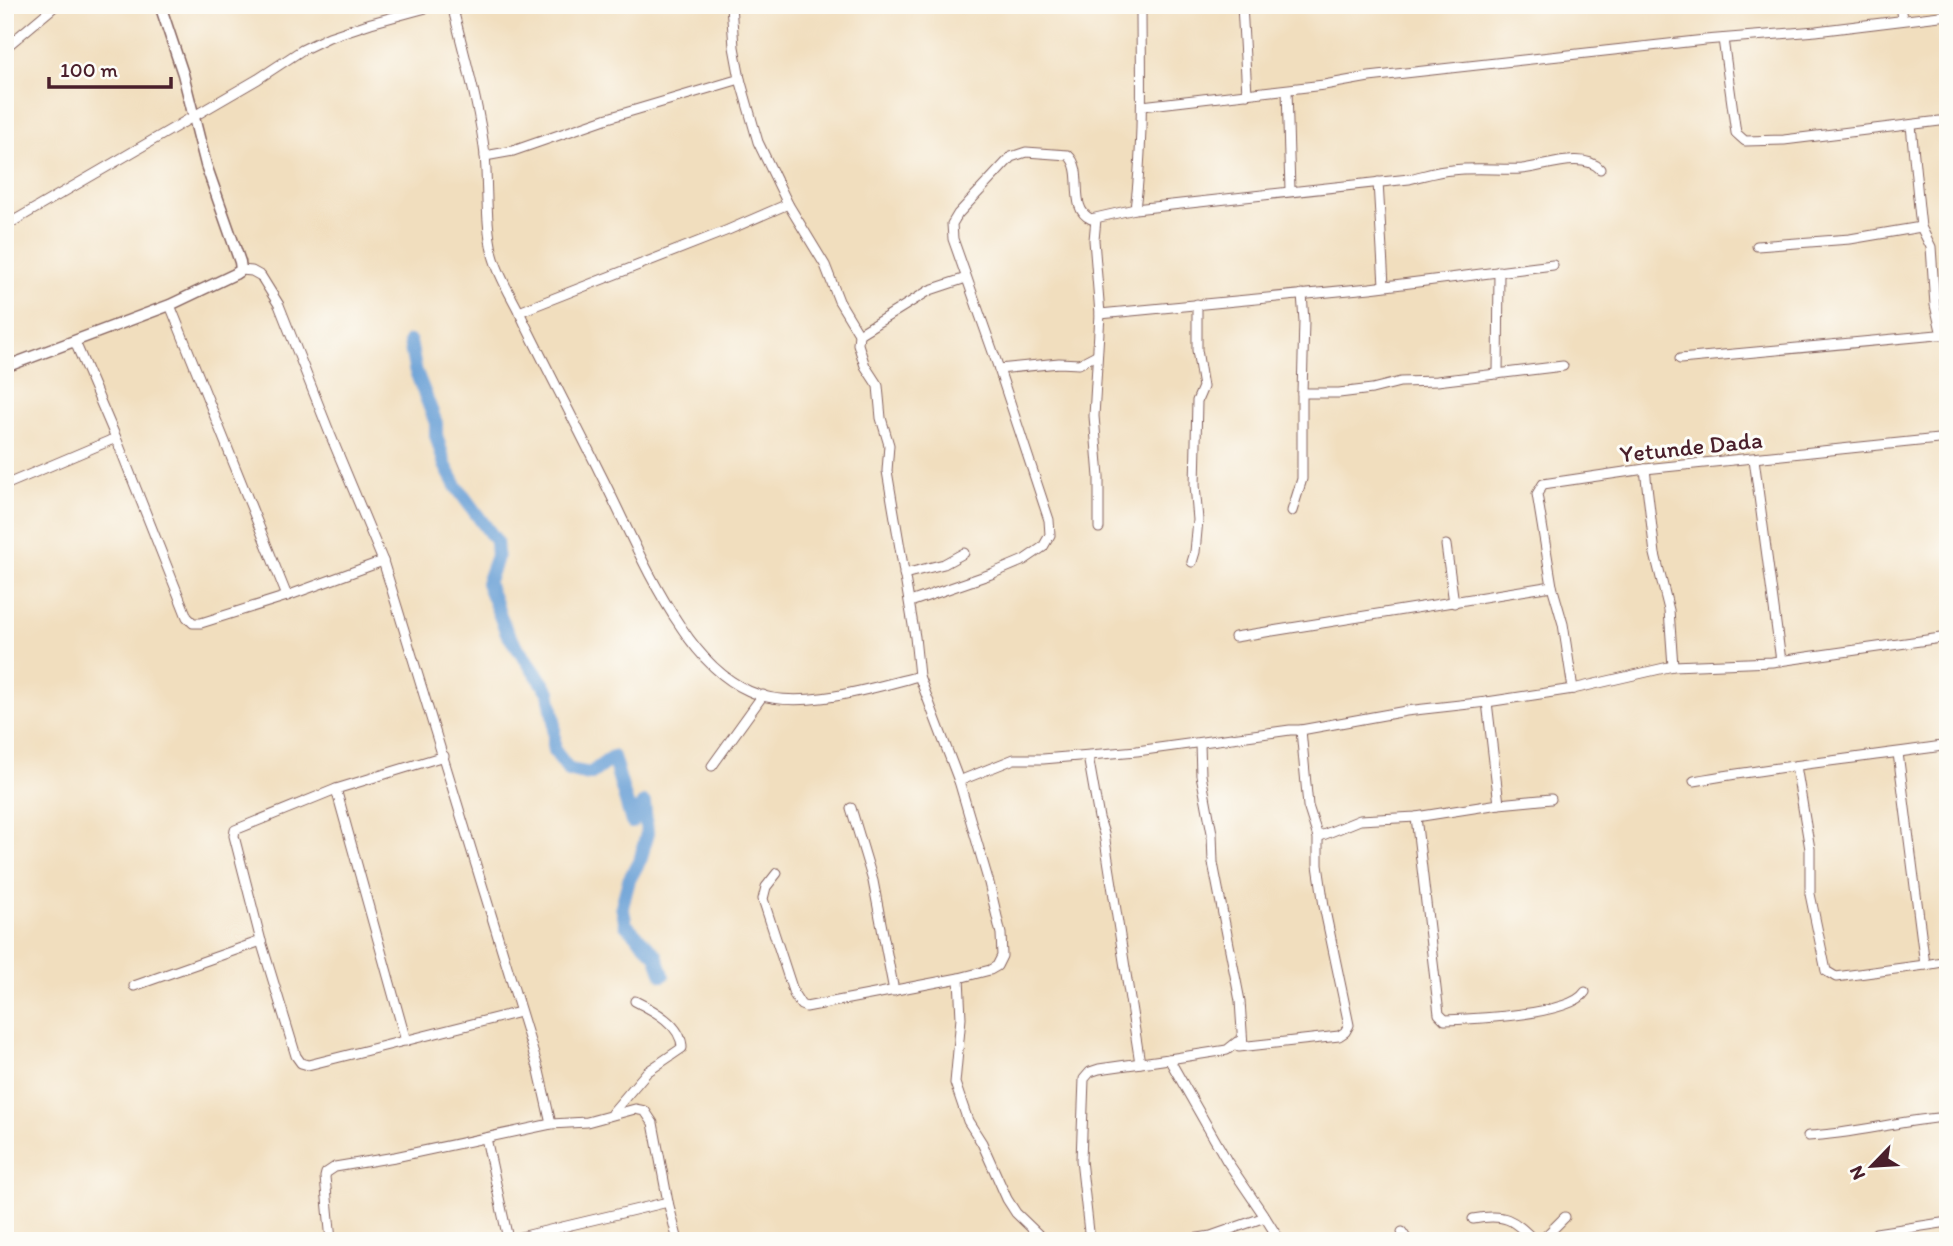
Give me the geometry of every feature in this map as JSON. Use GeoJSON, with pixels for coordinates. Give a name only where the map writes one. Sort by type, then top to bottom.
{"type":"FeatureCollection","features":[{"type":"Feature","properties":{"kind":"street"},"geometry":{"type":"LineString","coordinates":[[5,48],[55,5]]}},
{"type":"Feature","properties":{"kind":"street"},"geometry":{"type":"LineString","coordinates":[[160,5],[183,74],[206,165],[241,270]]}},
{"type":"Feature","properties":{"kind":"street"},"geometry":{"type":"LineString","coordinates":[[5,226],[320,41],[409,11],[437,5]]}},
{"type":"Feature","properties":{"kind":"street"},"geometry":{"type":"LineString","coordinates":[[452,5],[477,108],[485,156],[487,216],[494,257],[669,609],[682,629],[715,669],[751,693],[813,699],[840,697],[919,676]]}},
{"type":"Feature","properties":{"kind":"street"},"geometry":{"type":"LineString","coordinates":[[731,5],[740,79],[758,142],[788,204],[825,265],[839,301],[859,334],[858,344],[865,366],[878,386],[881,418],[889,445],[887,471],[910,602],[919,676],[959,781],[989,883],[1001,934],[1002,956],[997,966],[990,970],[806,1007],[801,1005],[794,994],[763,899],[766,887],[777,873]]}},
{"type":"Feature","properties":{"kind":"street"},"geometry":{"type":"LineString","coordinates":[[1135,209],[1142,106],[1142,5]]}},
{"type":"Feature","properties":{"kind":"street"},"geometry":{"type":"LineString","coordinates":[[1242,5],[1247,94]]}},
{"type":"Feature","properties":{"kind":"street"},"geometry":{"type":"LineString","coordinates":[[1900,5],[1902,19]]}},
{"type":"Feature","properties":{"kind":"street"},"geometry":{"type":"LineString","coordinates":[[1142,106],[1287,90],[1369,77],[1948,15]]}},
{"type":"Feature","properties":{"kind":"street"},"geometry":{"type":"LineString","coordinates":[[1723,39],[1736,134],[1745,141],[1784,140],[1948,120]]}},
{"type":"Feature","properties":{"kind":"street"},"geometry":{"type":"LineString","coordinates":[[485,156],[513,150],[608,118],[740,79]]}},
{"type":"Feature","properties":{"kind":"street"},"geometry":{"type":"LineString","coordinates":[[1287,90],[1290,190]]}},
{"type":"Feature","properties":{"kind":"street"},"geometry":{"type":"LineString","coordinates":[[1680,359],[1945,335],[1935,304],[1931,247],[1922,227],[1911,125]]}},
{"type":"Feature","properties":{"kind":"street"},"geometry":{"type":"LineString","coordinates":[[910,602],[1024,560],[1043,547],[1050,535],[1049,520],[953,240],[952,224],[966,204],[1011,157],[1026,152],[1068,155],[1076,171],[1079,205],[1082,213],[1091,219],[1135,209],[1378,182],[1451,170],[1523,169],[1550,163],[1587,161],[1594,162],[1600,169]]}},
{"type":"Feature","properties":{"kind":"street"},"geometry":{"type":"LineString","coordinates":[[1378,182],[1384,285]]}},
{"type":"Feature","properties":{"kind":"street"},"geometry":{"type":"LineString","coordinates":[[519,312],[788,204]]}},
{"type":"Feature","properties":{"kind":"street"},"geometry":{"type":"LineString","coordinates":[[1097,219],[1094,240],[1100,314],[1094,416],[1099,477],[1099,528]]}},
{"type":"Feature","properties":{"kind":"street"},"geometry":{"type":"LineString","coordinates":[[1757,246],[1850,239],[1922,227]]}},
{"type":"Feature","properties":{"kind":"street"},"geometry":{"type":"LineString","coordinates":[[1100,314],[1553,265]]}},
{"type":"Feature","properties":{"kind":"street"},"geometry":{"type":"LineString","coordinates":[[5,367],[170,305],[241,270],[252,271],[261,276],[279,305],[383,561],[539,1071],[551,1124]]}},
{"type":"Feature","properties":{"kind":"street"},"geometry":{"type":"LineString","coordinates":[[1498,374],[1499,271]]}},
{"type":"Feature","properties":{"kind":"street"},"geometry":{"type":"LineString","coordinates":[[859,334],[930,289],[966,278]]}},
{"type":"Feature","properties":{"kind":"street"},"geometry":{"type":"LineString","coordinates":[[1292,511],[1302,480],[1302,294]]}},
{"type":"Feature","properties":{"kind":"street"},"geometry":{"type":"LineString","coordinates":[[1192,562],[1198,520],[1195,485],[1197,401],[1203,387],[1197,350],[1197,304]]}},
{"type":"Feature","properties":{"kind":"street"},"geometry":{"type":"LineString","coordinates":[[170,305],[287,596]]}},
{"type":"Feature","properties":{"kind":"street"},"geometry":{"type":"LineString","coordinates":[[75,342],[187,617],[193,623],[201,623],[287,596],[383,561]]}},
{"type":"Feature","properties":{"kind":"street"},"geometry":{"type":"LineString","coordinates":[[999,369],[1079,363],[1096,355]]}},
{"type":"Feature","properties":{"kind":"street"},"geometry":{"type":"LineString","coordinates":[[1302,393],[1339,393],[1400,382],[1437,382],[1563,366]]}},
{"type":"Feature","properties":{"kind":"street"},"geometry":{"type":"LineString","coordinates":[[5,485],[116,438]]}},
{"type":"Feature","properties":{"kind":"street","name":"Yetunde Dada"},"geometry":{"type":"LineString","coordinates":[[1552,586],[1537,494],[1543,484],[1644,469],[1948,438]]}},
{"type":"Feature","properties":{"kind":"street"},"geometry":{"type":"LineString","coordinates":[[1754,459],[1781,661]]}},
{"type":"Feature","properties":{"kind":"street"},"geometry":{"type":"LineString","coordinates":[[1644,469],[1655,554],[1668,610],[1673,666]]}},
{"type":"Feature","properties":{"kind":"street"},"geometry":{"type":"LineString","coordinates":[[1446,545],[1454,603]]}},
{"type":"Feature","properties":{"kind":"street"},"geometry":{"type":"LineString","coordinates":[[904,574],[944,564],[964,554]]}},
{"type":"Feature","properties":{"kind":"street"},"geometry":{"type":"LineString","coordinates":[[1235,637],[1552,586],[1563,624],[1573,688]]}},
{"type":"Feature","properties":{"kind":"street"},"geometry":{"type":"LineString","coordinates":[[959,781],[1014,760],[1088,756],[1200,744],[1573,688],[1673,666],[1781,661],[1948,637]]}},
{"type":"Feature","properties":{"kind":"street"},"geometry":{"type":"LineString","coordinates":[[712,766],[763,695]]}},
{"type":"Feature","properties":{"kind":"street"},"geometry":{"type":"LineString","coordinates":[[1487,702],[1499,804]]}},
{"type":"Feature","properties":{"kind":"street"},"geometry":{"type":"LineString","coordinates":[[1090,1241],[1081,1160],[1084,1079],[1090,1072],[1232,1048],[1339,1036],[1349,1025],[1324,906],[1318,865],[1318,837],[1308,806],[1301,730]]}},
{"type":"Feature","properties":{"kind":"street"},"geometry":{"type":"LineString","coordinates":[[1200,744],[1201,775],[1212,832],[1213,863],[1240,1001],[1243,1046],[1237,1042],[1232,1048]]}},
{"type":"Feature","properties":{"kind":"street"},"geometry":{"type":"LineString","coordinates":[[1694,781],[1771,767],[1797,766],[1948,745]]}},
{"type":"Feature","properties":{"kind":"street"},"geometry":{"type":"LineString","coordinates":[[1898,752],[1925,965]]}},
{"type":"Feature","properties":{"kind":"street"},"geometry":{"type":"LineString","coordinates":[[444,756],[336,789],[234,831],[261,941],[296,1056],[301,1063],[314,1064],[520,1012]]}},
{"type":"Feature","properties":{"kind":"street"},"geometry":{"type":"LineString","coordinates":[[1088,756],[1104,834],[1140,1063]]}},
{"type":"Feature","properties":{"kind":"street"},"geometry":{"type":"LineString","coordinates":[[1797,766],[1810,849],[1810,894],[1826,971],[1836,977],[1948,961]]}},
{"type":"Feature","properties":{"kind":"street"},"geometry":{"type":"LineString","coordinates":[[336,789],[406,1041]]}},
{"type":"Feature","properties":{"kind":"street"},"geometry":{"type":"LineString","coordinates":[[1318,837],[1360,820],[1416,817],[1551,799]]}},
{"type":"Feature","properties":{"kind":"street"},"geometry":{"type":"LineString","coordinates":[[851,808],[873,881],[894,991]]}},
{"type":"Feature","properties":{"kind":"street"},"geometry":{"type":"LineString","coordinates":[[1416,817],[1429,937],[1439,1014],[1442,1018],[1494,1018],[1550,1009],[1581,998],[1585,992]]}},
{"type":"Feature","properties":{"kind":"street"},"geometry":{"type":"LineString","coordinates":[[134,986],[261,941]]}},
{"type":"Feature","properties":{"kind":"street"},"geometry":{"type":"LineString","coordinates":[[959,978],[961,1018],[955,1083],[968,1121],[982,1143],[1007,1199],[1016,1213],[1045,1241]]}},
{"type":"Feature","properties":{"kind":"street"},"geometry":{"type":"LineString","coordinates":[[612,1113],[653,1066],[682,1048],[681,1040],[670,1024],[656,1012],[635,1001]]}},
{"type":"Feature","properties":{"kind":"street"},"geometry":{"type":"LineString","coordinates":[[1169,1059],[1227,1161],[1280,1241]]}},
{"type":"Feature","properties":{"kind":"street"},"geometry":{"type":"LineString","coordinates":[[331,1241],[325,1177],[329,1170],[551,1124],[587,1122],[612,1113],[641,1109],[650,1117],[678,1241]]}},
{"type":"Feature","properties":{"kind":"street"},"geometry":{"type":"LineString","coordinates":[[1808,1136],[1841,1134],[1925,1119],[1948,1118]]}},
{"type":"Feature","properties":{"kind":"street"},"geometry":{"type":"LineString","coordinates":[[486,1138],[508,1239]]}},
{"type":"Feature","properties":{"kind":"street"},"geometry":{"type":"LineString","coordinates":[[487,1241],[538,1237],[668,1202]]}},
{"type":"Feature","properties":{"kind":"street"},"geometry":{"type":"LineString","coordinates":[[1180,1241],[1231,1230],[1265,1217]]}},
{"type":"Feature","properties":{"kind":"street"},"geometry":{"type":"LineString","coordinates":[[1473,1219],[1507,1217],[1535,1241]]}},
{"type":"Feature","properties":{"kind":"street"},"geometry":{"type":"LineString","coordinates":[[1541,1241],[1565,1217]]}},
{"type":"Feature","properties":{"kind":"street"},"geometry":{"type":"LineString","coordinates":[[1869,1241],[1876,1233],[1948,1222]]}},
{"type":"Feature","properties":{"kind":"street"},"geometry":{"type":"LineString","coordinates":[[1402,1232],[1408,1241]]}},
{"type":"Feature","properties":{"kind":"waterway"},"geometry":{"type":"LineString","coordinates":[[410,342],[415,369],[436,423],[436,435],[445,465],[456,486],[496,541],[497,556],[487,583],[507,633],[549,692],[554,720],[554,750],[569,770],[590,774],[613,757],[632,822],[644,803],[647,833],[641,858],[629,880],[622,906],[626,925],[656,955],[663,975]]}}]}
